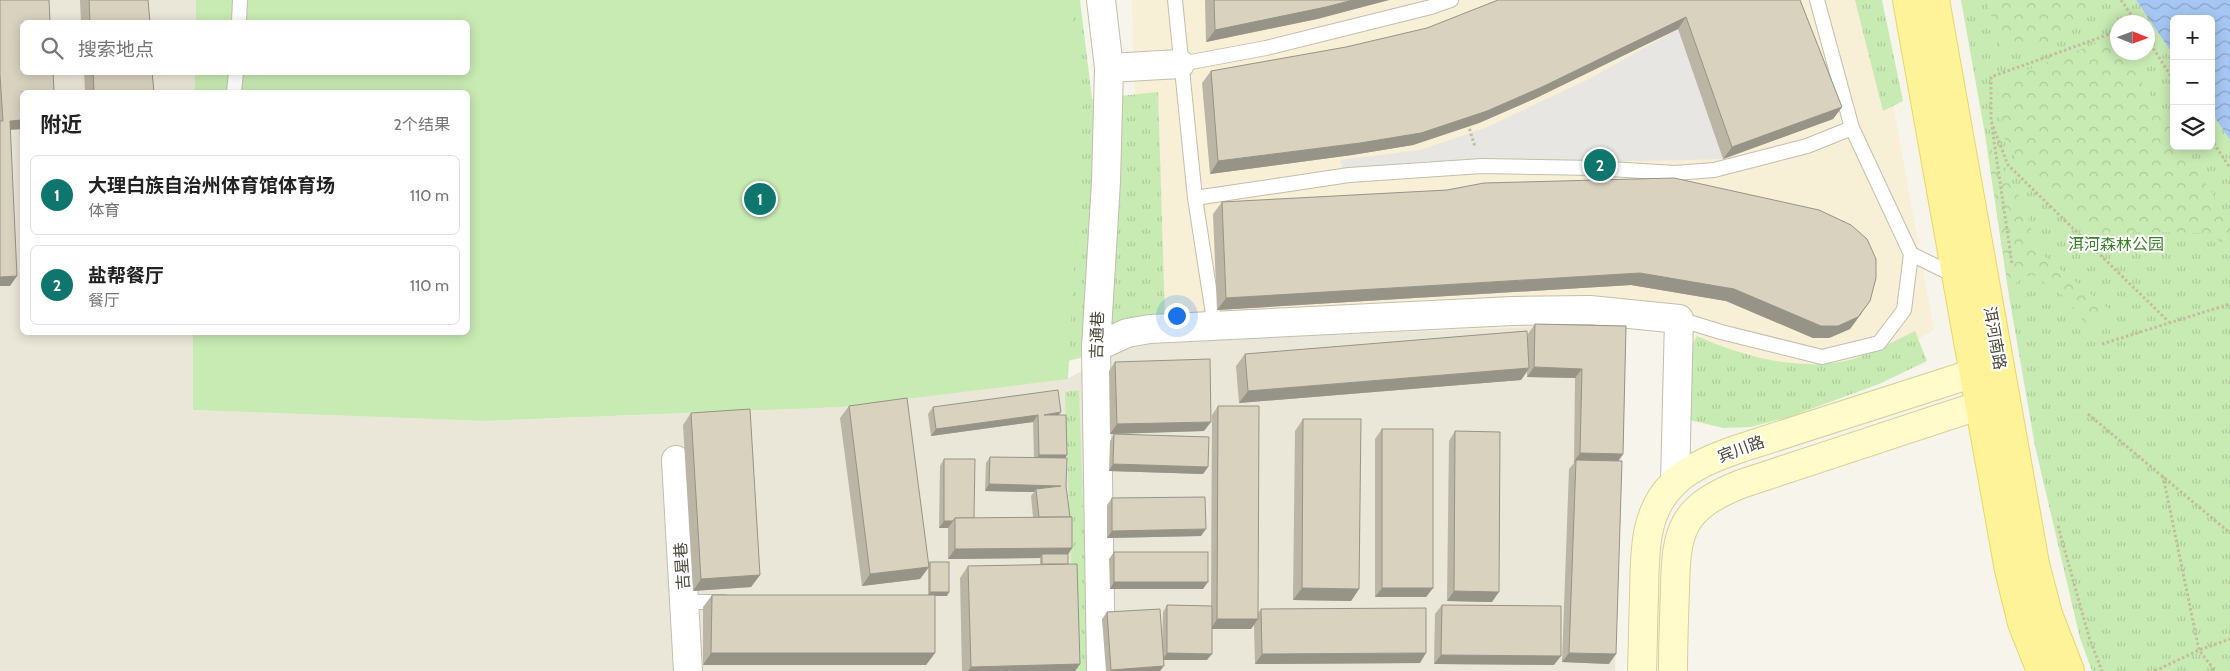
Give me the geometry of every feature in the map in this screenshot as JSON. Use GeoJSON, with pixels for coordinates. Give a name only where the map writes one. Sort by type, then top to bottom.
{"type":"FeatureCollection","features":[{"type":"Feature","properties":{"kind":"main road","name":"洱河南路"},"geometry":{"type":"LineString","coordinates":[[1907,0],[2013,592],[2022,623],[2041,671]]}},
{"type":"Feature","properties":{"kind":"main road","name":"洱河南路"},"geometry":{"type":"LineString","coordinates":[[1935,0],[2035,564],[2048,614],[2070,671]]}},
{"type":"Feature","properties":{"kind":"main road","name":"宾川路"},"geometry":{"type":"LineString","coordinates":[[1642,671],[1645,561],[1648,533],[1658,504],[1675,482],[1701,464],[1738,449],[2000,365]]}},
{"type":"Feature","properties":{"kind":"main road","name":"宾川路"},"geometry":{"type":"LineString","coordinates":[[1673,671],[1676,551],[1684,526],[1700,507],[1715,496],[1741,484],[2006,397]]}},
{"type":"Feature","properties":{"kind":"street","name":"吉通巷"},"geometry":{"type":"LineString","coordinates":[[1101,0],[1110,68],[1106,182],[1096,347],[1101,671]]}},
{"type":"Feature","properties":{"kind":"street"},"geometry":{"type":"LineString","coordinates":[[1110,68],[1180,64]]}},
{"type":"Feature","properties":{"kind":"street"},"geometry":{"type":"LineString","coordinates":[[1096,347],[1127,333],[1150,329],[1512,311],[1590,310],[1679,319],[1675,482]]}},
{"type":"Feature","properties":{"kind":"street","name":"吉星巷"},"geometry":{"type":"LineString","coordinates":[[676,460],[688,671]]}},
{"type":"Feature","properties":{"kind":"lane"},"geometry":{"type":"LineString","coordinates":[[238,20],[240,0]]}},
{"type":"Feature","properties":{"kind":"lane"},"geometry":{"type":"LineString","coordinates":[[1175,0],[1180,64],[1196,198],[1215,327]]}},
{"type":"Feature","properties":{"kind":"lane"},"geometry":{"type":"LineString","coordinates":[[1180,64],[1266,48],[1451,0]]}},
{"type":"Feature","properties":{"kind":"lane"},"geometry":{"type":"LineString","coordinates":[[1679,319],[1720,332],[1822,357],[1879,343],[1904,310],[1912,254],[1852,128],[1817,0]]}},
{"type":"Feature","properties":{"kind":"lane"},"geometry":{"type":"LineString","coordinates":[[234,90],[236,75]]}},
{"type":"Feature","properties":{"kind":"lane"},"geometry":{"type":"LineString","coordinates":[[1196,198],[1349,175],[1482,166],[1594,168],[1675,173],[1714,170],[1807,146],[1852,128]]}},
{"type":"Feature","properties":{"kind":"lane"},"geometry":{"type":"LineString","coordinates":[[1912,254],[1956,276]]}},
{"type":"Feature","properties":{"kind":"lane"},"geometry":{"type":"LineString","coordinates":[[684,602],[743,602]]}},
{"type":"Feature","properties":{"kind":"path"},"geometry":{"type":"LineString","coordinates":[[2121,0],[2131,15]]}},
{"type":"Feature","properties":{"kind":"path"},"geometry":{"type":"LineString","coordinates":[[2012,267],[1991,120],[1991,77],[2110,34]]}},
{"type":"Feature","properties":{"kind":"path"},"geometry":{"type":"LineString","coordinates":[[2155,51],[2170,75]]}},
{"type":"Feature","properties":{"kind":"path"},"geometry":{"type":"LineString","coordinates":[[1467,120],[1482,166]]}},
{"type":"Feature","properties":{"kind":"path"},"geometry":{"type":"LineString","coordinates":[[1991,120],[2008,165],[2169,322]]}},
{"type":"Feature","properties":{"kind":"path"},"geometry":{"type":"LineString","coordinates":[[2215,145],[2230,168]]}},
{"type":"Feature","properties":{"kind":"path"},"geometry":{"type":"LineString","coordinates":[[2102,344],[2230,304]]}},
{"type":"Feature","properties":{"kind":"path"},"geometry":{"type":"LineString","coordinates":[[2088,414],[2230,533]]}},
{"type":"Feature","properties":{"kind":"path"},"geometry":{"type":"LineString","coordinates":[[2163,476],[2199,650],[2215,671]]}},
{"type":"Feature","properties":{"kind":"path"},"geometry":{"type":"LineString","coordinates":[[2056,519],[2089,637],[2102,671]]}},
{"type":"Feature","properties":{"kind":"path"},"geometry":{"type":"LineString","coordinates":[[2156,671],[2199,650],[2230,639]]}},
{"type":"Feature","properties":{"kind":"shaded area"},"geometry":{"type":"Polygon","coordinates":[[[0,0],[196,0],[196,20],[20,20],[20,75],[195,75],[195,90],[20,90],[20,335],[193,335],[193,410],[486,421],[842,407],[1067,379],[1137,341],[1626,324],[1615,671],[0,671],[0,0]]]}},
{"type":"Feature","properties":{"kind":"shaded area"},"geometry":{"type":"Polygon","coordinates":[[[1132,0],[1874,0],[1934,330],[1880,361],[1784,380],[1645,323],[1137,341],[1137,157],[1132,0]]]}},
{"type":"Feature","properties":{"kind":"shaded area"},"geometry":{"type":"Polygon","coordinates":[[[1678,29],[1723,159],[1649,161],[1510,160],[1342,170],[1341,160],[1420,150],[1485,128],[1591,78],[1678,29]]]}},
{"type":"Feature","properties":{"kind":"green space"},"geometry":{"type":"Polygon","coordinates":[[[196,0],[1070,0],[1083,100],[1068,379],[842,407],[485,421],[193,410],[193,335],[470,335],[470,90],[195,90],[195,75],[470,75],[470,20],[196,20],[196,0]]]}},
{"type":"Feature","properties":{"kind":"green space"},"geometry":{"type":"Polygon","coordinates":[[[1035,0],[1080,0],[1092,99],[1158,92],[1165,319],[1080,358],[964,385],[1035,0]]]}},
{"type":"Feature","properties":{"kind":"green space"},"geometry":{"type":"Polygon","coordinates":[[[1855,0],[1882,0],[1903,101],[1883,111],[1855,0]]]}},
{"type":"Feature","properties":{"kind":"green space","name":"洱河森林公园"},"geometry":{"type":"Polygon","coordinates":[[[1961,0],[2136,0],[2146,15],[2110,15],[2110,60],[2155,60],[2155,28],[2170,50],[2170,150],[2215,150],[2215,118],[2230,140],[2230,671],[2092,671],[2080,638],[2035,446],[2009,296],[1986,140],[1961,0]]]}},
{"type":"Feature","properties":{"kind":"green space"},"geometry":{"type":"Polygon","coordinates":[[[1986,0],[2085,0],[2093,12],[2045,47],[2001,47],[1986,0]]]}},
{"type":"Feature","properties":{"kind":"green space"},"geometry":{"type":"Polygon","coordinates":[[[2110,38],[2110,60],[2127,60],[2170,127],[2170,150],[2185,150],[2230,222],[2230,246],[2204,233],[2134,232],[2120,242],[2074,217],[2034,181],[2007,148],[1996,100],[2001,80],[2110,38]]]}},
{"type":"Feature","properties":{"kind":"green space"},"geometry":{"type":"Polygon","coordinates":[[[1986,140],[2024,205],[2038,251],[2110,310],[2090,329],[2065,297],[2032,274],[2008,287],[1986,140]]]}},
{"type":"Feature","properties":{"kind":"green space"},"geometry":{"type":"Polygon","coordinates":[[[1915,331],[1927,361],[1879,384],[1789,417],[1751,427],[1723,428],[1690,420],[1688,353],[1697,336],[1732,350],[1769,360],[1788,363],[1826,364],[1861,356],[1915,331]]]}},
{"type":"Feature","properties":{"kind":"green space"},"geometry":{"type":"Polygon","coordinates":[[[1079,390],[1089,671],[1075,671],[1065,392],[1079,390]]]}},
{"type":"Feature","properties":{"kind":"water"},"geometry":{"type":"Polygon","coordinates":[[[2136,0],[2230,0],[2230,140],[2215,118],[2215,15],[2170,15],[2170,50],[2155,28],[2155,15],[2146,15],[2136,0]]]}},
{"type":"Feature","properties":{"kind":"building"},"geometry":{"type":"Polygon","coordinates":[[[0,0],[49,0],[50,20],[20,20],[20,75],[53,75],[54,90],[20,90],[20,120],[10,121],[17,276],[0,277],[0,121],[3,121],[0,75],[0,0]]]}},
{"type":"Feature","properties":{"kind":"building"},"geometry":{"type":"Polygon","coordinates":[[[89,0],[148,0],[150,20],[90,20],[89,0]]]}},
{"type":"Feature","properties":{"kind":"building"},"geometry":{"type":"Polygon","coordinates":[[[1214,0],[1353,0],[1215,30],[1214,0]]]}},
{"type":"Feature","properties":{"kind":"building"},"geometry":{"type":"Polygon","coordinates":[[[1498,0],[1800,0],[1842,107],[1732,147],[1686,17],[1542,87],[1487,111],[1421,133],[1360,143],[1218,161],[1211,71],[1346,47],[1427,28],[1498,0]]]}},
{"type":"Feature","properties":{"kind":"building"},"geometry":{"type":"Polygon","coordinates":[[[93,75],[152,75],[154,90],[94,90],[93,75]]]}},
{"type":"Feature","properties":{"kind":"building"},"geometry":{"type":"Polygon","coordinates":[[[1674,178],[1819,210],[1851,225],[1867,239],[1876,259],[1876,278],[1870,301],[1858,317],[1838,326],[1821,326],[1734,289],[1640,273],[1226,298],[1222,202],[1447,190],[1484,183],[1674,178]]]}},
{"type":"Feature","properties":{"kind":"building"},"geometry":{"type":"Polygon","coordinates":[[[1535,324],[1626,326],[1623,454],[1580,453],[1582,369],[1534,367],[1535,324]]]}},
{"type":"Feature","properties":{"kind":"building"},"geometry":{"type":"Polygon","coordinates":[[[1527,331],[1529,368],[1248,391],[1245,354],[1527,331]]]}},
{"type":"Feature","properties":{"kind":"building"},"geometry":{"type":"Polygon","coordinates":[[[1210,359],[1211,422],[1117,424],[1115,362],[1210,359]]]}},
{"type":"Feature","properties":{"kind":"building"},"geometry":{"type":"Polygon","coordinates":[[[1058,390],[1061,412],[1044,415],[1066,415],[1067,455],[1039,455],[1038,415],[936,429],[933,407],[1058,390]]]}},
{"type":"Feature","properties":{"kind":"building"},"geometry":{"type":"Polygon","coordinates":[[[907,398],[929,567],[870,574],[849,406],[907,398]]]}},
{"type":"Feature","properties":{"kind":"building"},"geometry":{"type":"Polygon","coordinates":[[[1218,406],[1259,406],[1258,619],[1217,619],[1218,406]]]}},
{"type":"Feature","properties":{"kind":"building"},"geometry":{"type":"Polygon","coordinates":[[[750,409],[760,575],[701,579],[691,413],[750,409]]]}},
{"type":"Feature","properties":{"kind":"building"},"geometry":{"type":"Polygon","coordinates":[[[1303,419],[1361,419],[1359,589],[1302,588],[1303,419]]]}},
{"type":"Feature","properties":{"kind":"building"},"geometry":{"type":"Polygon","coordinates":[[[1382,429],[1433,429],[1433,588],[1382,588],[1382,429]]]}},
{"type":"Feature","properties":{"kind":"building"},"geometry":{"type":"Polygon","coordinates":[[[1455,431],[1500,432],[1499,592],[1454,591],[1455,431]]]}},
{"type":"Feature","properties":{"kind":"building"},"geometry":{"type":"Polygon","coordinates":[[[1114,434],[1209,437],[1208,467],[1113,464],[1114,434]]]}},
{"type":"Feature","properties":{"kind":"building"},"geometry":{"type":"Polygon","coordinates":[[[990,457],[1067,458],[1066,486],[1070,517],[1039,517],[1036,489],[1061,486],[989,484],[990,457]]]}},
{"type":"Feature","properties":{"kind":"building"},"geometry":{"type":"Polygon","coordinates":[[[944,459],[975,459],[974,518],[955,518],[953,521],[944,521],[944,459]]]}},
{"type":"Feature","properties":{"kind":"building"},"geometry":{"type":"Polygon","coordinates":[[[1576,460],[1622,461],[1616,654],[1569,653],[1576,460]]]}},
{"type":"Feature","properties":{"kind":"building"},"geometry":{"type":"Polygon","coordinates":[[[1205,497],[1206,529],[1112,531],[1112,498],[1205,497]]]}},
{"type":"Feature","properties":{"kind":"building"},"geometry":{"type":"Polygon","coordinates":[[[1072,517],[1072,548],[955,549],[955,518],[1072,517]]]}},
{"type":"Feature","properties":{"kind":"building"},"geometry":{"type":"Polygon","coordinates":[[[1114,552],[1208,552],[1208,582],[1114,582],[1114,552]]]}},
{"type":"Feature","properties":{"kind":"building"},"geometry":{"type":"Polygon","coordinates":[[[1042,554],[1068,554],[1068,564],[1042,564],[1042,554]]]}},
{"type":"Feature","properties":{"kind":"building"},"geometry":{"type":"Polygon","coordinates":[[[930,562],[949,562],[949,592],[930,592],[930,562]]]}},
{"type":"Feature","properties":{"kind":"building"},"geometry":{"type":"Polygon","coordinates":[[[1077,564],[1080,664],[971,667],[968,566],[1077,564]]]}},
{"type":"Feature","properties":{"kind":"building"},"geometry":{"type":"Polygon","coordinates":[[[712,595],[935,595],[935,653],[711,653],[712,595]]]}},
{"type":"Feature","properties":{"kind":"building"},"geometry":{"type":"Polygon","coordinates":[[[1167,605],[1212,606],[1212,654],[1167,653],[1167,605]]]}},
{"type":"Feature","properties":{"kind":"building"},"geometry":{"type":"Polygon","coordinates":[[[1442,605],[1561,606],[1561,656],[1441,655],[1442,605]]]}},
{"type":"Feature","properties":{"kind":"building"},"geometry":{"type":"Polygon","coordinates":[[[1426,608],[1426,653],[1262,654],[1261,609],[1426,608]]]}},
{"type":"Feature","properties":{"kind":"building"},"geometry":{"type":"Polygon","coordinates":[[[1160,609],[1164,666],[1111,670],[1107,612],[1160,609]]]}},
{"type":"Feature","properties":{"kind":"place","name":"盐帮餐厅"},"geometry":{"type":"Point","coordinates":[1600,165]}},
{"type":"Feature","properties":{"kind":"place","name":"大理白族自治州体育馆体育场"},"geometry":{"type":"Point","coordinates":[760,199]}}]}
